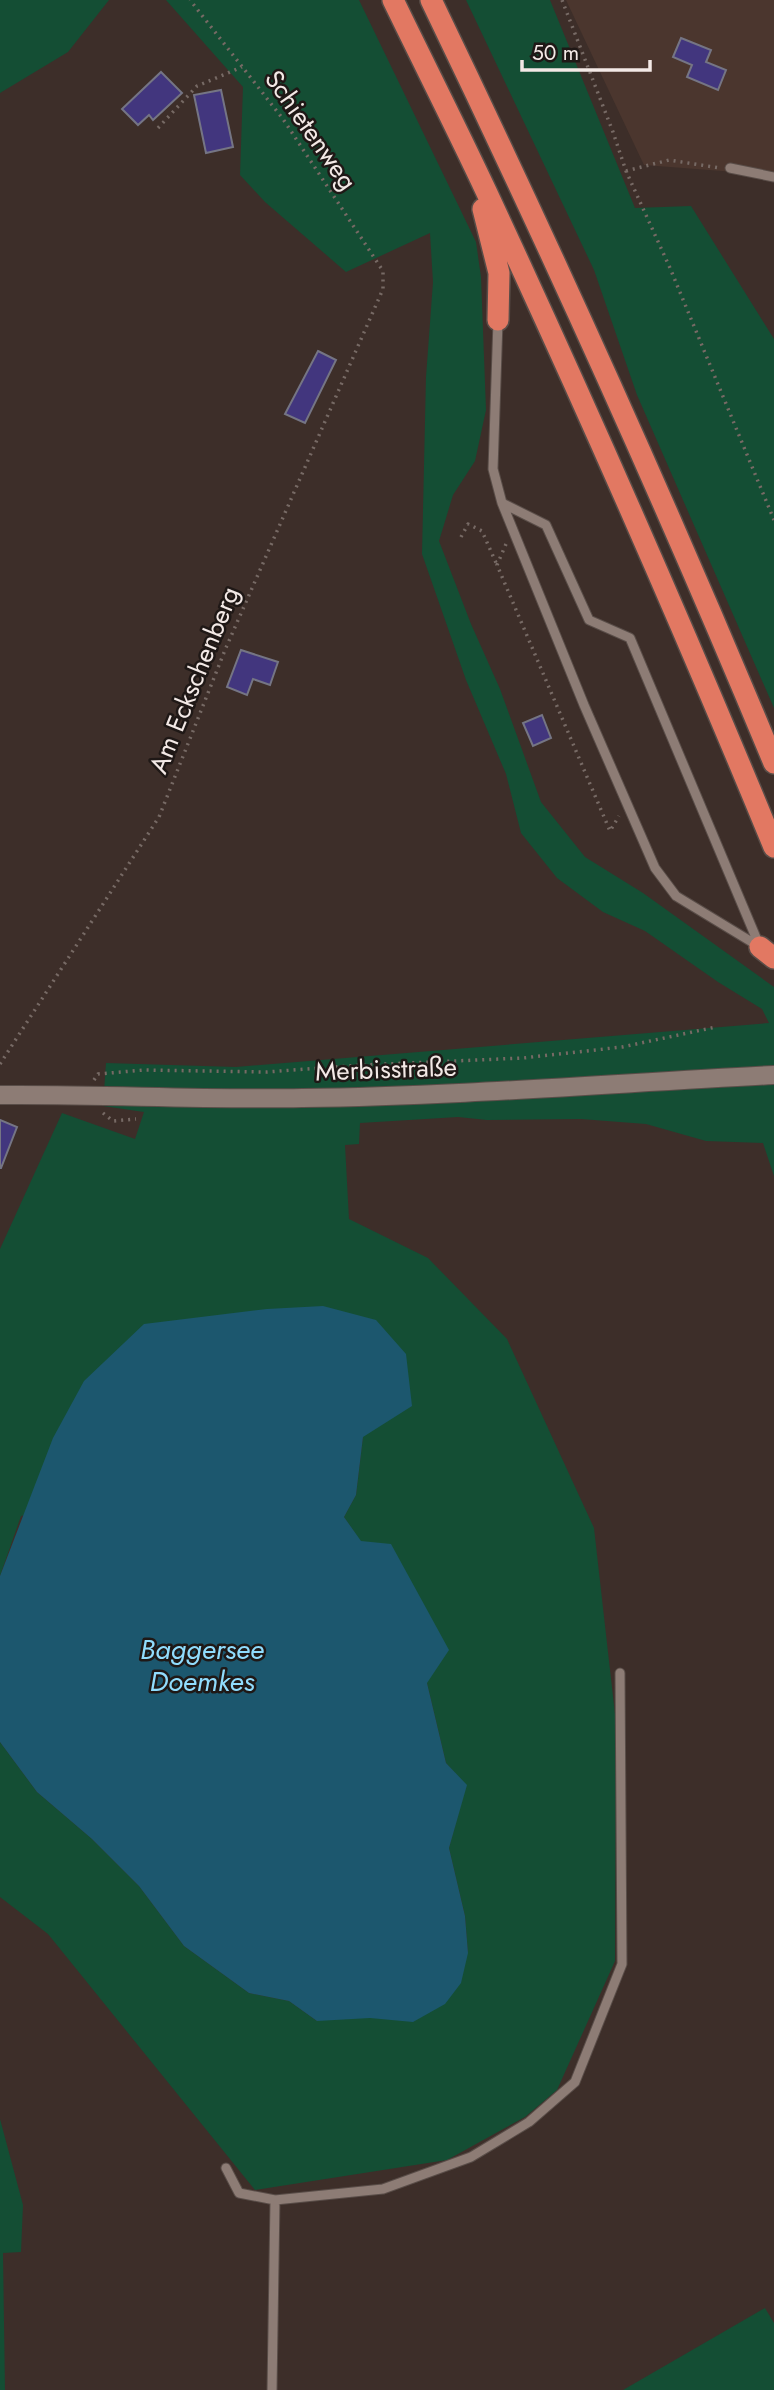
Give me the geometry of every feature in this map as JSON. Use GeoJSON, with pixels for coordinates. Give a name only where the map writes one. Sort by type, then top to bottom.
{"type":"FeatureCollection","features":[{"type":"Feature","properties":{"kind":"highway"},"geometry":{"type":"LineString","coordinates":[[393,0],[597,433],[774,847]]}},
{"type":"Feature","properties":{"kind":"highway"},"geometry":{"type":"LineString","coordinates":[[430,0],[603,369],[774,763]]}},
{"type":"Feature","properties":{"kind":"highway"},"geometry":{"type":"LineString","coordinates":[[467,153],[499,273],[498,320]]}},
{"type":"Feature","properties":{"kind":"street","name":"Merbisstraße"},"geometry":{"type":"LineString","coordinates":[[0,1095],[302,1098],[774,1075]]}},
{"type":"Feature","properties":{"kind":"lane"},"geometry":{"type":"LineString","coordinates":[[730,168],[774,177]]}},
{"type":"Feature","properties":{"kind":"lane"},"geometry":{"type":"LineString","coordinates":[[498,320],[493,469],[502,503],[584,705],[654,867],[676,896],[767,953]]}},
{"type":"Feature","properties":{"kind":"lane"},"geometry":{"type":"LineString","coordinates":[[502,503],[546,524],[589,620],[630,638],[767,953]]}},
{"type":"Feature","properties":{"kind":"lane"},"geometry":{"type":"LineString","coordinates":[[226,2168],[239,2193],[275,2200],[383,2189],[471,2157],[529,2122],[575,2082],[622,1964],[620,1673]]}},
{"type":"Feature","properties":{"kind":"lane"},"geometry":{"type":"LineString","coordinates":[[272,2390],[275,2200]]}},
{"type":"Feature","properties":{"kind":"path","name":"Schietenweg"},"geometry":{"type":"LineString","coordinates":[[190,0],[283,119],[383,271],[383,289]]}},
{"type":"Feature","properties":{"kind":"path"},"geometry":{"type":"LineString","coordinates":[[562,0],[626,171],[670,268],[774,520]]}},
{"type":"Feature","properties":{"kind":"path"},"geometry":{"type":"LineString","coordinates":[[159,128],[197,86],[243,66]]}},
{"type":"Feature","properties":{"kind":"path"},"geometry":{"type":"LineString","coordinates":[[626,171],[663,161],[730,168]]}},
{"type":"Feature","properties":{"kind":"path","name":"Am Eckschenberg"},"geometry":{"type":"LineString","coordinates":[[0,1063],[159,817],[225,650],[383,289]]}},
{"type":"Feature","properties":{"kind":"path"},"geometry":{"type":"LineString","coordinates":[[461,537],[468,524],[482,531],[610,831],[627,803]]}},
{"type":"Feature","properties":{"kind":"path"},"geometry":{"type":"LineString","coordinates":[[497,565],[513,529]]}},
{"type":"Feature","properties":{"kind":"path"},"geometry":{"type":"LineString","coordinates":[[136,1119],[113,1121],[95,1106],[85,1094],[98,1074],[144,1070],[266,1072],[523,1058],[622,1047],[716,1027]]}},
{"type":"Feature","properties":{"kind":"shaded area"},"geometry":{"type":"Polygon","coordinates":[[[566,0],[774,0],[774,175],[644,165],[566,0]]]}},
{"type":"Feature","properties":{"kind":"green space"},"geometry":{"type":"Polygon","coordinates":[[[0,0],[109,0],[68,52],[0,93],[0,0]]]}},
{"type":"Feature","properties":{"kind":"green space"},"geometry":{"type":"Polygon","coordinates":[[[166,0],[359,0],[476,242],[481,277],[486,410],[475,461],[453,495],[439,541],[500,689],[541,802],[585,857],[643,893],[774,987],[774,1176],[763,1143],[706,1141],[646,1124],[581,1119],[487,1120],[458,1117],[360,1123],[359,1144],[345,1145],[349,1219],[428,1258],[507,1339],[594,1528],[616,1723],[615,1961],[557,2090],[525,2117],[447,2160],[255,2190],[48,1934],[0,1897],[0,1742],[37,1792],[92,1839],[139,1886],[184,1946],[249,1993],[289,2001],[317,2021],[468,1953],[465,1916],[449,1848],[466,1785],[446,1763],[427,1683],[361,1542],[344,1517],[356,1495],[363,1437],[21,1516],[0,1576],[0,1249],[62,1113],[135,1139],[144,1112],[103,1106],[106,1063],[236,1067],[769,1023],[762,1009],[645,931],[603,912],[557,878],[521,833],[506,774],[466,680],[422,554],[426,377],[433,282],[430,233],[346,272],[265,202],[240,175],[243,87],[166,0]]]}},
{"type":"Feature","properties":{"kind":"green space"},"geometry":{"type":"Polygon","coordinates":[[[466,0],[550,0],[635,208],[691,206],[774,339],[774,708],[637,395],[594,270],[466,0]]]}},
{"type":"Feature","properties":{"kind":"green space"},"geometry":{"type":"Polygon","coordinates":[[[0,2119],[23,2205],[21,2252],[3,2253],[5,2390],[0,2390],[0,2119]]]}},
{"type":"Feature","properties":{"kind":"green space"},"geometry":{"type":"Polygon","coordinates":[[[765,2308],[774,2323],[774,2390],[623,2390],[765,2308]]]}},
{"type":"Feature","properties":{"kind":"water","name":"Baggersee Doemkes"},"geometry":{"type":"Polygon","coordinates":[[[323,1306],[376,1320],[406,1354],[412,1406],[363,1437],[356,1495],[344,1517],[361,1541],[391,1544],[449,1650],[427,1683],[446,1763],[467,1785],[449,1848],[465,1916],[468,1953],[461,1983],[445,2004],[413,2022],[370,2018],[317,2021],[289,2001],[249,1993],[184,1946],[139,1886],[92,1839],[37,1792],[0,1742],[0,1576],[53,1438],[84,1381],[144,1324],[267,1309],[323,1306]]]}},
{"type":"Feature","properties":{"kind":"building"},"geometry":{"type":"Polygon","coordinates":[[[681,38],[711,50],[706,62],[726,70],[718,90],[687,77],[692,65],[673,57],[681,38]]]}},
{"type":"Feature","properties":{"kind":"building"},"geometry":{"type":"Polygon","coordinates":[[[161,72],[182,93],[153,120],[149,115],[138,125],[122,109],[161,72]]]}},
{"type":"Feature","properties":{"kind":"building"},"geometry":{"type":"Polygon","coordinates":[[[221,90],[233,147],[206,153],[194,95],[221,90]]]}},
{"type":"Feature","properties":{"kind":"building"},"geometry":{"type":"Polygon","coordinates":[[[318,351],[336,360],[305,423],[285,414],[318,351]]]}},
{"type":"Feature","properties":{"kind":"building"},"geometry":{"type":"Polygon","coordinates":[[[241,650],[278,662],[270,685],[253,679],[247,695],[227,687],[241,650]]]}},
{"type":"Feature","properties":{"kind":"building"},"geometry":{"type":"Polygon","coordinates":[[[542,715],[551,738],[533,746],[523,723],[542,715]]]}},
{"type":"Feature","properties":{"kind":"building"},"geometry":{"type":"Polygon","coordinates":[[[0,1120],[17,1127],[1,1168],[0,1168],[0,1120]]]}}]}
